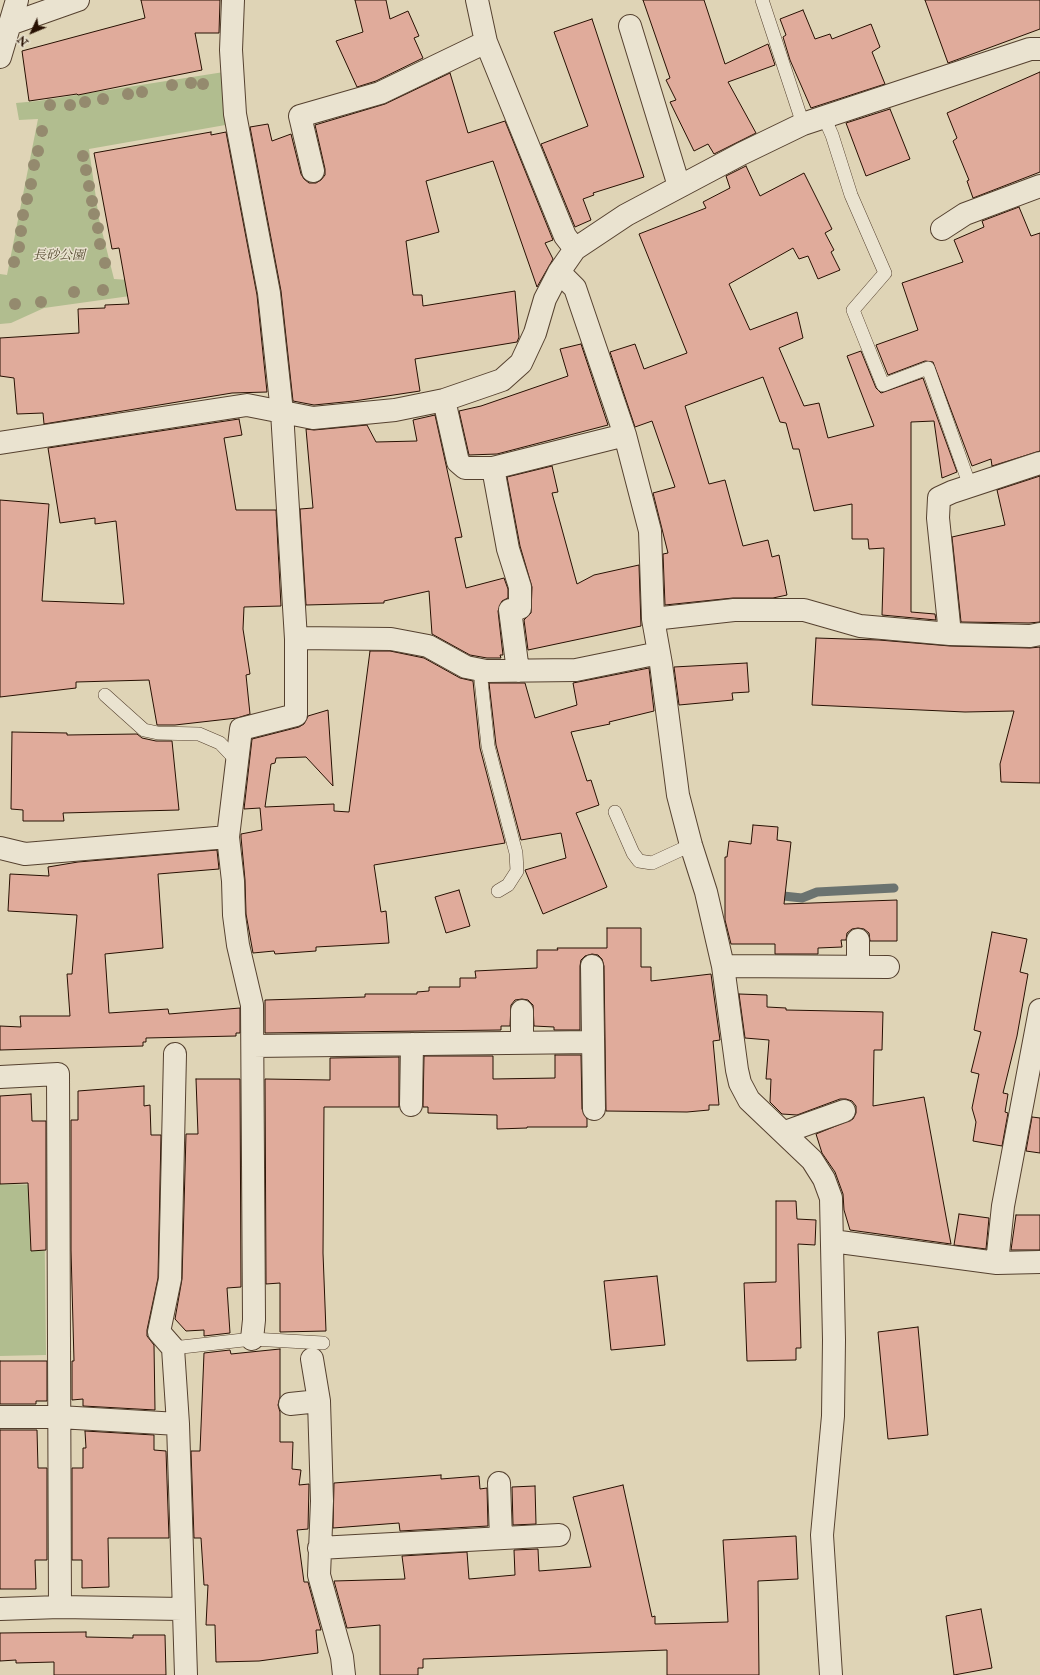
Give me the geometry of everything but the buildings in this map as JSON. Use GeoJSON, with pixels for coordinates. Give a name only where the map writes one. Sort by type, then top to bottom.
{"type":"FeatureCollection","features":[{"type":"Feature","properties":{"kind":"street"},"geometry":{"type":"LineString","coordinates":[[0,57],[17,0]]}},
{"type":"Feature","properties":{"kind":"street"},"geometry":{"type":"LineString","coordinates":[[10,24],[78,0]]}},
{"type":"Feature","properties":{"kind":"street"},"geometry":{"type":"LineString","coordinates":[[233,0],[231,50],[235,114],[269,293],[282,412],[296,638],[296,715],[241,729],[228,837],[234,881],[234,915],[237,937],[252,1005],[254,1320],[252,1339]]}},
{"type":"Feature","properties":{"kind":"street"},"geometry":{"type":"LineString","coordinates":[[477,0],[486,42],[565,236],[575,249]]}},
{"type":"Feature","properties":{"kind":"street"},"geometry":{"type":"LineString","coordinates":[[630,26],[679,186]]}},
{"type":"Feature","properties":{"kind":"street"},"geometry":{"type":"LineString","coordinates":[[313,172],[300,116],[380,93],[486,42]]}},
{"type":"Feature","properties":{"kind":"street"},"geometry":{"type":"LineString","coordinates":[[0,443],[247,405],[313,418],[395,410],[444,400],[502,380],[521,363],[535,333],[546,299],[559,272],[575,249],[626,215],[741,154],[803,124],[1030,50],[1040,50]]}},
{"type":"Feature","properties":{"kind":"street"},"geometry":{"type":"LineString","coordinates":[[942,229],[965,214],[1040,186]]}},
{"type":"Feature","properties":{"kind":"street"},"geometry":{"type":"LineString","coordinates":[[559,272],[575,288],[625,435],[650,531],[653,619],[678,795],[691,845],[706,892],[722,966],[740,1083],[749,1100],[785,1132],[812,1160],[824,1179],[831,1198],[834,1340],[833,1416],[822,1535],[831,1675]]}},
{"type":"Feature","properties":{"kind":"street"},"geometry":{"type":"LineString","coordinates":[[444,400],[458,462],[465,468],[492,468],[625,435]]}},
{"type":"Feature","properties":{"kind":"street"},"geometry":{"type":"LineString","coordinates":[[950,634],[938,518],[939,498],[1040,462]]}},
{"type":"Feature","properties":{"kind":"street"},"geometry":{"type":"LineString","coordinates":[[492,468],[508,549],[520,587],[520,608],[510,610],[518,671]]}},
{"type":"Feature","properties":{"kind":"street"},"geometry":{"type":"LineString","coordinates":[[653,619],[734,610],[804,610],[860,626],[950,634],[1030,636],[1040,634]]}},
{"type":"Feature","properties":{"kind":"street"},"geometry":{"type":"LineString","coordinates":[[296,638],[391,639],[428,646],[466,667],[480,670],[576,670],[659,653]]}},
{"type":"Feature","properties":{"kind":"street"},"geometry":{"type":"LineString","coordinates":[[0,848],[25,854],[228,837]]}},
{"type":"Feature","properties":{"kind":"street"},"geometry":{"type":"LineString","coordinates":[[858,940],[858,967]]}},
{"type":"Feature","properties":{"kind":"street"},"geometry":{"type":"LineString","coordinates":[[592,966],[594,1109]]}},
{"type":"Feature","properties":{"kind":"street"},"geometry":{"type":"LineString","coordinates":[[722,966],[888,967]]}},
{"type":"Feature","properties":{"kind":"street"},"geometry":{"type":"LineString","coordinates":[[997,1263],[1002,1206],[1040,1010]]}},
{"type":"Feature","properties":{"kind":"street"},"geometry":{"type":"LineString","coordinates":[[522,1011],[522,1043]]}},
{"type":"Feature","properties":{"kind":"street"},"geometry":{"type":"LineString","coordinates":[[253,1046],[592,1042]]}},
{"type":"Feature","properties":{"kind":"street"},"geometry":{"type":"LineString","coordinates":[[411,1105],[412,1044]]}},
{"type":"Feature","properties":{"kind":"street"},"geometry":{"type":"LineString","coordinates":[[175,1054],[170,1279],[159,1332],[173,1348],[178,1424],[182,1609],[186,1675]]}},
{"type":"Feature","properties":{"kind":"street"},"geometry":{"type":"LineString","coordinates":[[0,1077],[58,1074],[60,1607]]}},
{"type":"Feature","properties":{"kind":"street"},"geometry":{"type":"LineString","coordinates":[[785,1132],[844,1111]]}},
{"type":"Feature","properties":{"kind":"street"},"geometry":{"type":"LineString","coordinates":[[832,1241],[997,1263],[1040,1262]]}},
{"type":"Feature","properties":{"kind":"street"},"geometry":{"type":"LineString","coordinates":[[317,1351],[322,1501],[319,1575],[342,1657],[344,1675]]}},
{"type":"Feature","properties":{"kind":"street"},"geometry":{"type":"LineString","coordinates":[[290,1404],[319,1401]]}},
{"type":"Feature","properties":{"kind":"street"},"geometry":{"type":"LineString","coordinates":[[0,1417],[59,1417],[178,1424]]}},
{"type":"Feature","properties":{"kind":"street"},"geometry":{"type":"LineString","coordinates":[[499,1483],[501,1538]]}},
{"type":"Feature","properties":{"kind":"street"},"geometry":{"type":"LineString","coordinates":[[320,1548],[559,1535]]}},
{"type":"Feature","properties":{"kind":"street"},"geometry":{"type":"LineString","coordinates":[[0,1609],[60,1607],[182,1609]]}},
{"type":"Feature","properties":{"kind":"lane"},"geometry":{"type":"LineString","coordinates":[[762,0],[803,124]]}},
{"type":"Feature","properties":{"kind":"lane"},"geometry":{"type":"LineString","coordinates":[[824,117],[832,135],[851,195],[885,273],[853,310],[883,386],[928,368],[970,486]]}},
{"type":"Feature","properties":{"kind":"lane"},"geometry":{"type":"LineString","coordinates":[[480,670],[488,746],[516,853],[517,871],[508,885],[498,891]]}},
{"type":"Feature","properties":{"kind":"lane"},"geometry":{"type":"LineString","coordinates":[[105,695],[144,730],[158,733],[199,734],[220,743],[238,762]]}},
{"type":"Feature","properties":{"kind":"lane"},"geometry":{"type":"LineString","coordinates":[[615,812],[633,853],[639,860],[652,863],[691,845]]}},
{"type":"Feature","properties":{"kind":"lane"},"geometry":{"type":"LineString","coordinates":[[173,1348],[252,1339],[317,1351]]}},
{"type":"Feature","properties":{"kind":"green space","name":"長砂公園"},"geometry":{"type":"Polygon","coordinates":[[[224,72],[231,124],[89,149],[99,219],[114,279],[129,280],[130,296],[44,308],[11,323],[0,324],[0,274],[7,275],[38,119],[19,120],[16,103],[38,101],[224,72]]]}},
{"type":"Feature","properties":{"kind":"green space"},"geometry":{"type":"Polygon","coordinates":[[[0,1184],[44,1185],[46,1355],[0,1356],[0,1184]]]}},
{"type":"Feature","properties":{"kind":"waterway"},"geometry":{"type":"LineString","coordinates":[[774,895],[802,898],[817,892],[894,888]]}}]}
